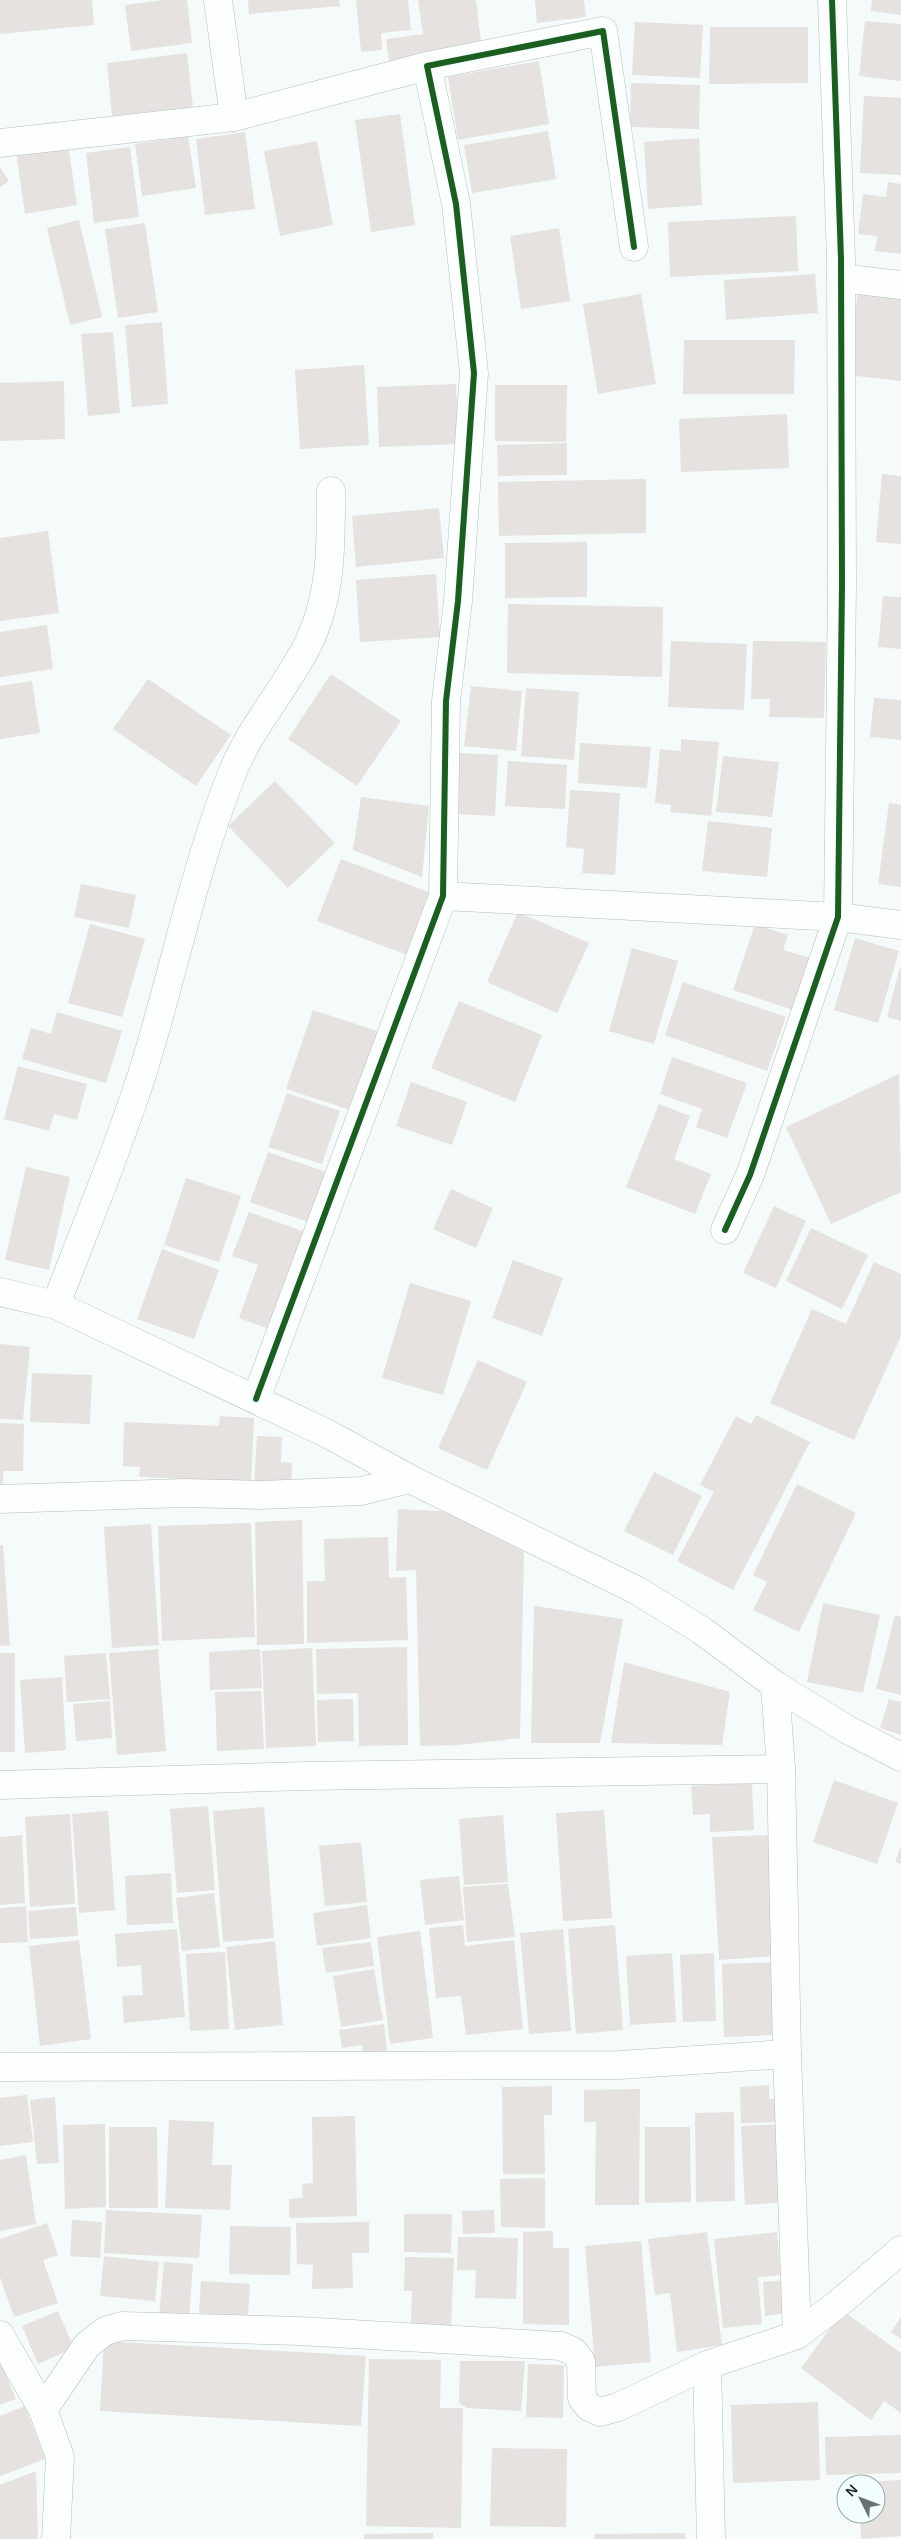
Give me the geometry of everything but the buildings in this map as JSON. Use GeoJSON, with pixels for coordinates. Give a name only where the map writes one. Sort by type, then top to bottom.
{"type":"FeatureCollection","features":[{"type":"Feature","properties":{"kind":"street"},"geometry":{"type":"LineString","coordinates":[[218,0],[234,117]]}},
{"type":"Feature","properties":{"kind":"street"},"geometry":{"type":"LineString","coordinates":[[725,1230],[750,1175],[838,917],[842,586],[840,278],[832,0]]}},
{"type":"Feature","properties":{"kind":"street"},"geometry":{"type":"LineString","coordinates":[[0,142],[234,117],[427,66],[603,30],[634,247]]}},
{"type":"Feature","properties":{"kind":"street"},"geometry":{"type":"LineString","coordinates":[[256,1399],[443,896],[446,701],[458,601],[474,373],[456,204],[427,66]]}},
{"type":"Feature","properties":{"kind":"street"},"geometry":{"type":"LineString","coordinates":[[840,278],[901,285]]}},
{"type":"Feature","properties":{"kind":"street"},"geometry":{"type":"LineString","coordinates":[[56,1305],[144,1069],[198,877],[231,774],[253,730],[308,644],[325,599],[330,555],[331,491]]}},
{"type":"Feature","properties":{"kind":"street"},"geometry":{"type":"LineString","coordinates":[[443,896],[838,917],[901,925]]}},
{"type":"Feature","properties":{"kind":"street"},"geometry":{"type":"LineString","coordinates":[[0,1292],[56,1305],[256,1399],[328,1434],[410,1479],[669,1608],[775,1685],[848,1730],[901,1758]]}},
{"type":"Feature","properties":{"kind":"street"},"geometry":{"type":"LineString","coordinates":[[0,1500],[184,1493],[261,1495],[361,1490],[410,1479]]}},
{"type":"Feature","properties":{"kind":"street"},"geometry":{"type":"LineString","coordinates":[[775,1685],[781,1769],[787,2054],[797,2335]]}},
{"type":"Feature","properties":{"kind":"street"},"geometry":{"type":"LineString","coordinates":[[0,1785],[306,1776],[781,1769]]}},
{"type":"Feature","properties":{"kind":"street"},"geometry":{"type":"LineString","coordinates":[[0,2067],[620,2065],[787,2054]]}},
{"type":"Feature","properties":{"kind":"street"},"geometry":{"type":"LineString","coordinates":[[43,2410],[87,2345],[105,2331],[122,2326],[299,2331],[561,2346],[574,2352],[581,2361],[582,2398],[589,2407],[600,2412],[618,2407],[708,2365],[797,2335],[839,2304],[901,2250]]}},
{"type":"Feature","properties":{"kind":"street"},"geometry":{"type":"LineString","coordinates":[[0,2335],[43,2410],[60,2457],[56,2539]]}},
{"type":"Feature","properties":{"kind":"street"},"geometry":{"type":"LineString","coordinates":[[708,2365],[711,2539]]}},
{"type":"Feature","properties":{"kind":"cycle path"},"geometry":{"type":"LineString","coordinates":[[725,1230],[750,1175],[838,917],[842,585],[841,259],[832,0]]}},
{"type":"Feature","properties":{"kind":"cycle path"},"geometry":{"type":"LineString","coordinates":[[256,1399],[443,896],[446,701],[458,601],[474,373],[456,204],[427,66],[603,31],[634,247]]}}]}
